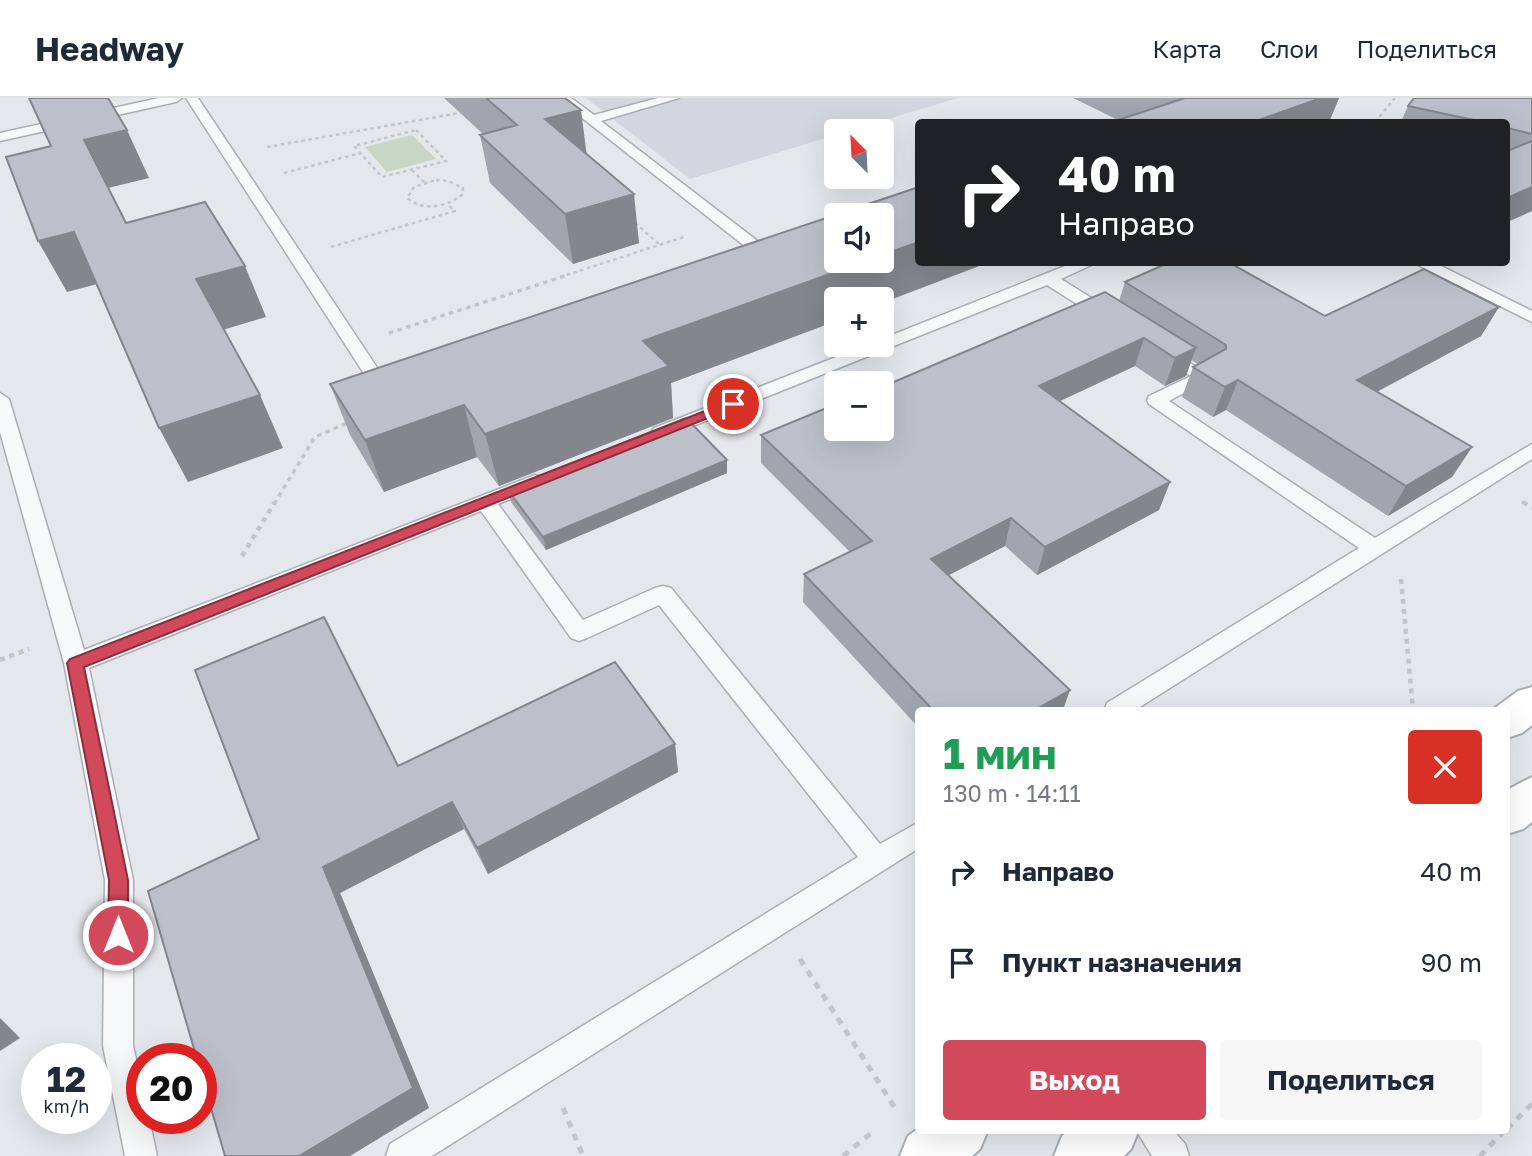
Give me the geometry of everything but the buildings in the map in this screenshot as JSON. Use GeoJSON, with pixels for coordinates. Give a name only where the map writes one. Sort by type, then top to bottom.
{"type":"FeatureCollection","features":[{"type":"Feature","properties":{"kind":"main road"},"geometry":{"type":"LineString","coordinates":[[1510,719],[1532,703]]}},
{"type":"Feature","properties":{"kind":"main road"},"geometry":{"type":"LineString","coordinates":[[1510,814],[1532,796]]}},
{"type":"Feature","properties":{"kind":"main road"},"geometry":{"type":"LineString","coordinates":[[928,1156],[956,1134]]}},
{"type":"Feature","properties":{"kind":"main road"},"geometry":{"type":"LineString","coordinates":[[1082,1156],[1107,1134]]}},
{"type":"Feature","properties":{"kind":"lane"},"geometry":{"type":"LineString","coordinates":[[0,138],[176,98]]}},
{"type":"Feature","properties":{"kind":"lane"},"geometry":{"type":"LineString","coordinates":[[192,98],[378,382],[405,373]]}},
{"type":"Feature","properties":{"kind":"lane"},"geometry":{"type":"LineString","coordinates":[[563,98],[724,223],[755,254],[824,230]]}},
{"type":"Feature","properties":{"kind":"lane"},"geometry":{"type":"LineString","coordinates":[[591,120],[667,99]]}},
{"type":"Feature","properties":{"kind":"lane"},"geometry":{"type":"LineString","coordinates":[[894,340],[1080,266]]}},
{"type":"Feature","properties":{"kind":"lane"},"geometry":{"type":"LineString","coordinates":[[1428,266],[1532,317]]}},
{"type":"Feature","properties":{"kind":"lane"},"geometry":{"type":"LineString","coordinates":[[1049,279],[1126,328]]}},
{"type":"Feature","properties":{"kind":"lane"},"geometry":{"type":"LineString","coordinates":[[1149,342],[1204,377],[1156,400],[1375,548]]}},
{"type":"Feature","properties":{"kind":"lane"},"geometry":{"type":"LineString","coordinates":[[639,441],[852,357]]}},
{"type":"Feature","properties":{"kind":"lane"},"geometry":{"type":"LineString","coordinates":[[0,399],[76,663],[119,880],[118,1046],[141,1156]]}},
{"type":"Feature","properties":{"kind":"lane"},"geometry":{"type":"LineString","coordinates":[[1121,707],[1532,450]]}},
{"type":"Feature","properties":{"kind":"lane"},"geometry":{"type":"LineString","coordinates":[[76,663],[549,476]]}},
{"type":"Feature","properties":{"kind":"lane"},"geometry":{"type":"LineString","coordinates":[[485,501],[579,632],[663,594],[877,860]]}},
{"type":"Feature","properties":{"kind":"lane"},"geometry":{"type":"LineString","coordinates":[[402,1156],[915,836]]}},
{"type":"Feature","properties":{"kind":"lane"},"geometry":{"type":"LineString","coordinates":[[1155,1134],[1173,1156]]}},
{"type":"Feature","properties":{"kind":"path"},"geometry":{"type":"LineString","coordinates":[[1378,119],[1395,98]]}},
{"type":"Feature","properties":{"kind":"path"},"geometry":{"type":"LineString","coordinates":[[228,153],[475,110]]}},
{"type":"Feature","properties":{"kind":"path"},"geometry":{"type":"LineString","coordinates":[[416,130],[446,161],[411,170],[382,177],[355,146],[416,130]]}},
{"type":"Feature","properties":{"kind":"path"},"geometry":{"type":"LineString","coordinates":[[247,183],[361,153]]}},
{"type":"Feature","properties":{"kind":"path"},"geometry":{"type":"LineString","coordinates":[[411,170],[424,182]]}},
{"type":"Feature","properties":{"kind":"path"},"geometry":{"type":"LineString","coordinates":[[448,181],[463,188],[463,194],[457,200],[447,204],[422,206],[412,203],[407,198],[408,192],[424,182],[448,181]]}},
{"type":"Feature","properties":{"kind":"path"},"geometry":{"type":"LineString","coordinates":[[296,257],[454,211],[447,204]]}},
{"type":"Feature","properties":{"kind":"path"},"geometry":{"type":"LineString","coordinates":[[631,220],[660,244]]}},
{"type":"Feature","properties":{"kind":"path"},"geometry":{"type":"LineString","coordinates":[[354,344],[724,223]]}},
{"type":"Feature","properties":{"kind":"path"},"geometry":{"type":"LineString","coordinates":[[207,611],[315,437],[350,421],[378,382]]}},
{"type":"Feature","properties":{"kind":"path"},"geometry":{"type":"LineString","coordinates":[[1397,535],[1413,707]]}},
{"type":"Feature","properties":{"kind":"path"},"geometry":{"type":"LineString","coordinates":[[777,923],[897,1112]]}},
{"type":"Feature","properties":{"kind":"path"},"geometry":{"type":"LineString","coordinates":[[1510,1126],[1532,1104]]}},
{"type":"Feature","properties":{"kind":"path"},"geometry":{"type":"LineString","coordinates":[[1480,1156],[1502,1134]]}},
{"type":"Feature","properties":{"kind":"shaded area"},"geometry":{"type":"Polygon","coordinates":[[[586,98],[958,98],[888,119],[824,119],[824,139],[690,179],[586,98]]]}},
{"type":"Feature","properties":{"kind":"green space"},"geometry":{"type":"Polygon","coordinates":[[[412,135],[436,159],[387,172],[365,147],[412,135]]]}},
{"type":"Feature","properties":{"kind":"route"},"geometry":{"type":"LineString","coordinates":[[118,935],[119,880],[76,663],[733,404]]}}]}
